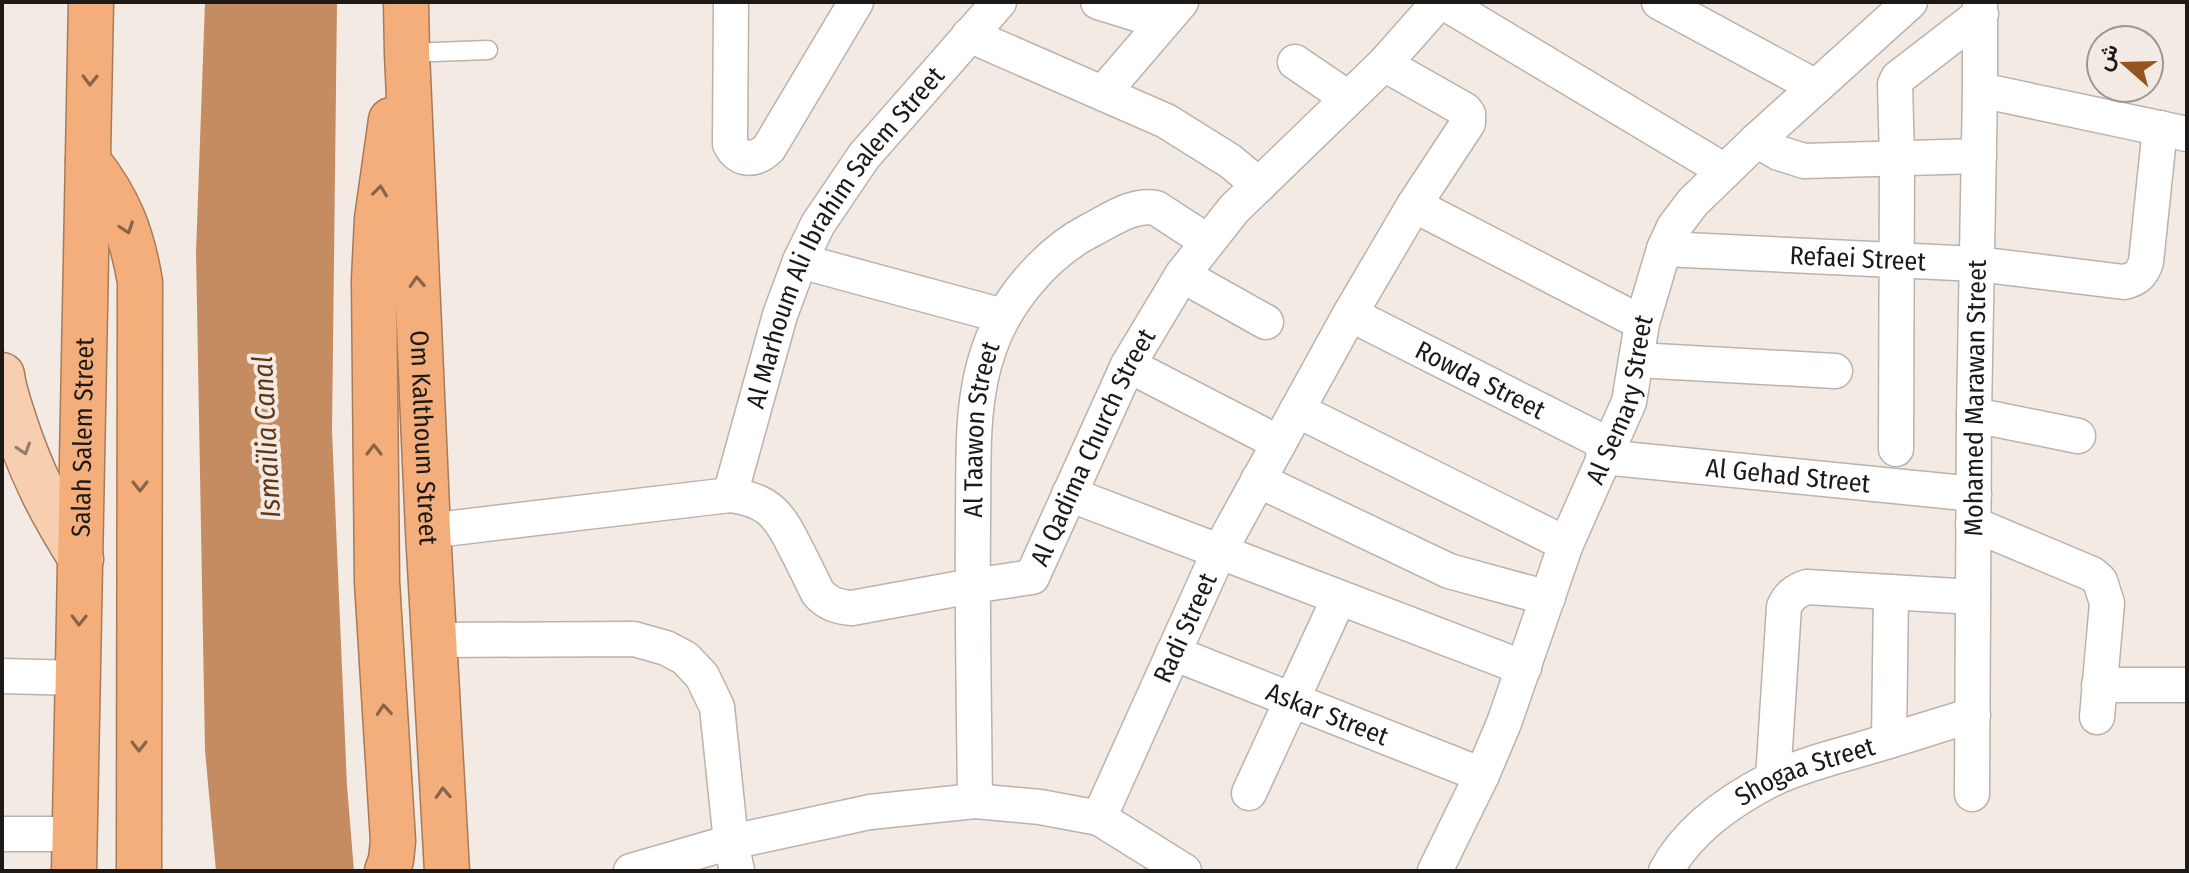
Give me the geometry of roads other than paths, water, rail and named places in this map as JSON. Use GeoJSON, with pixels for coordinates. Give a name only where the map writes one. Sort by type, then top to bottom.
{"type":"FeatureCollection","features":[{"type":"Feature","properties":{"kind":"highway","name":"Salah Salem Street"},"geometry":{"type":"LineString","coordinates":[[74,853],[91,2]]}},
{"type":"Feature","properties":{"kind":"highway","name":"Om Kalthoum Street"},"geometry":{"type":"LineString","coordinates":[[406,2],[428,531],[447,871]]}},
{"type":"Feature","properties":{"kind":"highway"},"geometry":{"type":"LineString","coordinates":[[387,871],[393,841],[377,582],[374,280],[383,163],[407,53]]}},
{"type":"Feature","properties":{"kind":"highway"},"geometry":{"type":"LineString","coordinates":[[88,161],[104,181],[127,225],[140,282],[139,871]]}},
{"type":"Feature","properties":{"kind":"main road"},"geometry":{"type":"LineString","coordinates":[[2,375],[25,456],[42,495],[81,559]]}},
{"type":"Feature","properties":{"kind":"street"},"geometry":{"type":"LineString","coordinates":[[731,2],[730,144],[745,158],[756,158],[769,148],[856,2]]}},
{"type":"Feature","properties":{"kind":"street","name":"Al Marhoum Ali Ibrahim Salem Street"},"geometry":{"type":"LineString","coordinates":[[730,495],[780,315],[818,224],[864,156],[999,2]]}},
{"type":"Feature","properties":{"kind":"street"},"geometry":{"type":"LineString","coordinates":[[1098,2],[1172,12]]}},
{"type":"Feature","properties":{"kind":"street"},"geometry":{"type":"LineString","coordinates":[[1659,2],[1816,87]]}},
{"type":"Feature","properties":{"kind":"street","name":"Al Semary Street"},"geometry":{"type":"LineString","coordinates":[[1435,871],[1482,775],[1524,668],[1566,544],[1629,402],[1642,323],[1664,249],[1674,227],[1683,214],[1757,140],[1910,2]]}},
{"type":"Feature","properties":{"kind":"street"},"geometry":{"type":"LineString","coordinates":[[1430,5],[1725,171]]}},
{"type":"Feature","properties":{"kind":"street","name":"Al Qadima Church Street"},"geometry":{"type":"LineString","coordinates":[[428,531],[730,495],[759,502],[782,520],[818,593],[832,604],[852,608],[1032,577],[1128,365],[1182,275],[1234,209],[1384,64],[1430,5]]}},
{"type":"Feature","properties":{"kind":"street"},"geometry":{"type":"LineString","coordinates":[[1896,449],[1897,158],[1894,90],[1898,78],[1981,8]]}},
{"type":"Feature","properties":{"kind":"street","name":"Mohamed Marawan Street"},"geometry":{"type":"LineString","coordinates":[[1972,794],[1981,8]]}},
{"type":"Feature","properties":{"kind":"street"},"geometry":{"type":"LineString","coordinates":[[1103,93],[1172,12]]}},
{"type":"Feature","properties":{"kind":"street"},"geometry":{"type":"LineString","coordinates":[[969,35],[1166,121],[1230,161],[1259,185]]}},
{"type":"Feature","properties":{"kind":"street"},"geometry":{"type":"LineString","coordinates":[[1295,62],[1348,98]]}},
{"type":"Feature","properties":{"kind":"street","name":"Radi Street"},"geometry":{"type":"LineString","coordinates":[[1099,818],[1219,552],[1350,314],[1414,205],[1468,123],[1465,110],[1384,64]]}},
{"type":"Feature","properties":{"kind":"street"},"geometry":{"type":"LineString","coordinates":[[1980,90],[2173,131]]}},
{"type":"Feature","properties":{"kind":"street","name":"Refaei Street"},"geometry":{"type":"LineString","coordinates":[[1664,249],[1977,264],[2124,282],[2135,279],[2146,262],[2173,131]]}},
{"type":"Feature","properties":{"kind":"street"},"geometry":{"type":"LineString","coordinates":[[1757,140],[1779,153],[1804,161],[1979,156]]}},
{"type":"Feature","properties":{"kind":"street"},"geometry":{"type":"LineString","coordinates":[[1414,205],[1642,323]]}},
{"type":"Feature","properties":{"kind":"street","name":"Al Taawon Street"},"geometry":{"type":"LineString","coordinates":[[975,801],[972,455],[980,383],[989,349],[1003,316],[1018,292],[1082,235],[1132,209],[1156,208],[1207,241]]}},
{"type":"Feature","properties":{"kind":"street"},"geometry":{"type":"LineString","coordinates":[[800,261],[1003,316]]}},
{"type":"Feature","properties":{"kind":"street"},"geometry":{"type":"LineString","coordinates":[[1182,275],[1266,322]]}},
{"type":"Feature","properties":{"kind":"street","name":"Rowda Street"},"geometry":{"type":"LineString","coordinates":[[1350,314],[1606,451]]}},
{"type":"Feature","properties":{"kind":"street"},"geometry":{"type":"LineString","coordinates":[[1637,360],[1835,371]]}},
{"type":"Feature","properties":{"kind":"street"},"geometry":{"type":"LineString","coordinates":[[1128,365],[1279,443]]}},
{"type":"Feature","properties":{"kind":"street"},"geometry":{"type":"LineString","coordinates":[[1297,410],[1566,544]]}},
{"type":"Feature","properties":{"kind":"street"},"geometry":{"type":"LineString","coordinates":[[1974,415],[2078,436]]}},
{"type":"Feature","properties":{"kind":"street","name":"Al Gehad Street"},"geometry":{"type":"LineString","coordinates":[[1606,451],[1974,509],[2100,581],[2107,603],[2098,701],[2187,685]]}},
{"type":"Feature","properties":{"kind":"street"},"geometry":{"type":"LineString","coordinates":[[1258,480],[1449,571],[1548,598]]}},
{"type":"Feature","properties":{"kind":"street"},"geometry":{"type":"LineString","coordinates":[[1069,494],[1524,668]]}},
{"type":"Feature","properties":{"kind":"street"},"geometry":{"type":"LineString","coordinates":[[1773,779],[1784,607],[1788,598],[1807,587],[1973,597]]}},
{"type":"Feature","properties":{"kind":"street"},"geometry":{"type":"LineString","coordinates":[[1889,741],[1891,592]]}},
{"type":"Feature","properties":{"kind":"street"},"geometry":{"type":"LineString","coordinates":[[1249,793],[1339,598]]}},
{"type":"Feature","properties":{"kind":"street"},"geometry":{"type":"LineString","coordinates":[[435,640],[634,639],[666,648],[685,658],[702,676],[717,707],[734,857]]}},
{"type":"Feature","properties":{"kind":"street","name":"Askar Street"},"geometry":{"type":"LineString","coordinates":[[1173,653],[1482,775]]}},
{"type":"Feature","properties":{"kind":"street"},"geometry":{"type":"LineString","coordinates":[[2,676],[78,678]]}},
{"type":"Feature","properties":{"kind":"street","name":"Shogaa Street"},"geometry":{"type":"LineString","coordinates":[[1666,871],[1695,831],[1773,779],[1811,764],[1973,715]]}},
{"type":"Feature","properties":{"kind":"street"},"geometry":{"type":"LineString","coordinates":[[631,871],[734,857],[870,812],[975,801],[1040,807],[1099,818],[1184,871]]}},
{"type":"Feature","properties":{"kind":"street"},"geometry":{"type":"LineString","coordinates":[[2,834],[74,853]]}},
{"type":"Feature","properties":{"kind":"lane"},"geometry":{"type":"LineString","coordinates":[[407,53],[488,50]]}},
{"type":"Feature","properties":{"kind":"water","name":"Ismaïlia Canal"},"geometry":{"type":"Polygon","coordinates":[[[205,2],[337,2],[332,431],[347,786],[354,871],[216,871],[205,750],[196,252],[205,2]]]}}]}
